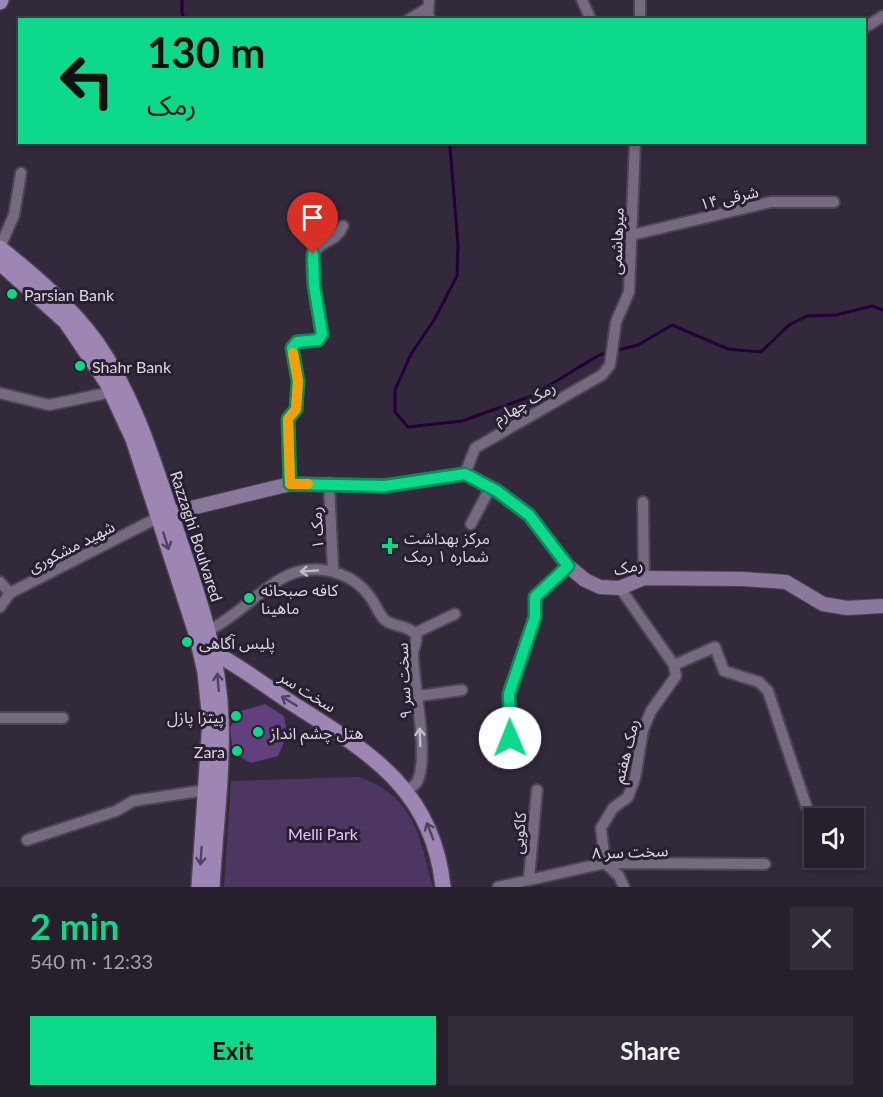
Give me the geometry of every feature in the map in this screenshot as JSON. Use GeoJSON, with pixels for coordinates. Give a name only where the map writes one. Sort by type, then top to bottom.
{"type":"FeatureCollection","features":[{"type":"Feature","properties":{"kind":"main road","name":"Razzaghi Boulvared"},"geometry":{"type":"LineString","coordinates":[[0,248],[48,288],[74,314],[97,345],[132,406],[202,631],[222,720],[212,887]]}},
{"type":"Feature","properties":{"kind":"main road","name":"Razzaghi Boulvared"},"geometry":{"type":"LineString","coordinates":[[0,263],[66,322],[88,351],[112,392],[165,515]]}},
{"type":"Feature","properties":{"kind":"main road","name":"Razzaghi Boulvared"},"geometry":{"type":"LineString","coordinates":[[199,887],[210,720],[208,655]]}},
{"type":"Feature","properties":{"kind":"main road","name":"سخت سر"},"geometry":{"type":"LineString","coordinates":[[208,655],[354,742],[407,791],[428,824],[440,860],[443,887]]}},
{"type":"Feature","properties":{"kind":"street"},"geometry":{"type":"LineString","coordinates":[[582,0],[590,18]]}},
{"type":"Feature","properties":{"kind":"street"},"geometry":{"type":"LineString","coordinates":[[639,0],[640,18]]}},
{"type":"Feature","properties":{"kind":"street"},"geometry":{"type":"LineString","coordinates":[[412,18],[429,9]]}},
{"type":"Feature","properties":{"kind":"street"},"geometry":{"type":"LineString","coordinates":[[866,27],[883,16]]}},
{"type":"Feature","properties":{"kind":"street","name":"میرهاشمی"},"geometry":{"type":"LineString","coordinates":[[610,364],[612,338],[629,292],[635,144]]}},
{"type":"Feature","properties":{"kind":"street"},"geometry":{"type":"LineString","coordinates":[[0,248],[14,215],[21,173]]}},
{"type":"Feature","properties":{"kind":"street","name":"شرقی ۱۴"},"geometry":{"type":"LineString","coordinates":[[632,235],[771,202],[834,202]]}},
{"type":"Feature","properties":{"kind":"street"},"geometry":{"type":"LineString","coordinates":[[290,484],[288,419],[296,409],[298,381],[292,348],[297,342],[318,340],[322,334],[314,285],[313,254],[318,248],[339,237],[343,226]]}},
{"type":"Feature","properties":{"kind":"street","name":"رمک چهارم"},"geometry":{"type":"LineString","coordinates":[[465,474],[475,448],[602,375],[610,364]]}},
{"type":"Feature","properties":{"kind":"street"},"geometry":{"type":"LineString","coordinates":[[0,393],[49,405],[112,392]]}},
{"type":"Feature","properties":{"kind":"street"},"geometry":{"type":"LineString","coordinates":[[165,515],[290,484],[329,483],[385,486],[465,474]]}},
{"type":"Feature","properties":{"kind":"street","name":"رمک"},"geometry":{"type":"LineString","coordinates":[[465,474],[529,515],[568,566],[585,580],[600,586],[620,588],[644,578],[786,582],[824,604],[847,608],[883,606]]}},
{"type":"Feature","properties":{"kind":"street","name":"رمک ۱"},"geometry":{"type":"LineString","coordinates":[[329,483],[333,570]]}},
{"type":"Feature","properties":{"kind":"street"},"geometry":{"type":"LineString","coordinates":[[471,524],[490,488]]}},
{"type":"Feature","properties":{"kind":"street"},"geometry":{"type":"LineString","coordinates":[[642,502],[644,578]]}},
{"type":"Feature","properties":{"kind":"street","name":"شهید مشکوری"},"geometry":{"type":"LineString","coordinates":[[10,593],[165,515]]}},
{"type":"Feature","properties":{"kind":"street"},"geometry":{"type":"LineString","coordinates":[[510,738],[509,694],[535,617],[535,597],[568,566]]}},
{"type":"Feature","properties":{"kind":"street"},"geometry":{"type":"LineString","coordinates":[[202,631],[222,624],[286,577],[302,571],[333,570]]}},
{"type":"Feature","properties":{"kind":"street","name":"سخت سر ۹"},"geometry":{"type":"LineString","coordinates":[[333,570],[360,585],[384,619],[415,633],[417,639],[413,653],[419,696],[421,762],[417,782],[407,791]]}},
{"type":"Feature","properties":{"kind":"street"},"geometry":{"type":"LineString","coordinates":[[0,582],[10,593],[0,607]]}},
{"type":"Feature","properties":{"kind":"street"},"geometry":{"type":"LineString","coordinates":[[620,588],[674,665],[715,647],[724,671],[759,682],[768,691],[807,808]]}},
{"type":"Feature","properties":{"kind":"street"},"geometry":{"type":"LineString","coordinates":[[415,633],[455,614]]}},
{"type":"Feature","properties":{"kind":"street","name":"رمک هفتم"},"geometry":{"type":"LineString","coordinates":[[605,864],[601,828],[613,808],[628,796],[635,778],[643,730],[651,711],[676,676],[674,665]]}},
{"type":"Feature","properties":{"kind":"street"},"geometry":{"type":"LineString","coordinates":[[419,696],[462,690]]}},
{"type":"Feature","properties":{"kind":"street"},"geometry":{"type":"LineString","coordinates":[[0,718],[63,718]]}},
{"type":"Feature","properties":{"kind":"street"},"geometry":{"type":"LineString","coordinates":[[27,840],[116,811],[133,801],[206,790]]}},
{"type":"Feature","properties":{"kind":"street","name":"کاکویی"},"geometry":{"type":"LineString","coordinates":[[530,878],[537,790]]}},
{"type":"Feature","properties":{"kind":"street"},"geometry":{"type":"LineString","coordinates":[[605,864],[619,876],[624,887]]}},
{"type":"Feature","properties":{"kind":"street","name":"سخت سر ۸"},"geometry":{"type":"LineString","coordinates":[[498,887],[530,878],[605,864],[765,864]]}},
{"type":"Feature","properties":{"kind":"green space","name":"Melli Park"},"geometry":{"type":"Polygon","coordinates":[[[359,777],[378,785],[392,795],[412,820],[433,887],[224,887],[231,781],[359,777]]]}},
{"type":"Feature","properties":{"kind":"building","name":"هتل چشم انداز"},"geometry":{"type":"Polygon","coordinates":[[[265,704],[284,716],[287,735],[278,756],[251,763],[233,753],[230,728],[241,711],[265,704]]]}},
{"type":"Feature","properties":{"kind":"waterway"},"geometry":{"type":"LineString","coordinates":[[182,0],[182,14],[185,18]]}},
{"type":"Feature","properties":{"kind":"waterway"},"geometry":{"type":"LineString","coordinates":[[448,144],[458,245],[457,276],[434,320],[411,354],[395,390],[395,412],[408,427],[462,421],[532,396],[599,355],[638,345],[672,325],[728,349],[761,352],[789,325],[807,316],[836,315],[872,306],[883,310]]}},
{"type":"Feature","properties":{"kind":"slow traffic"},"geometry":{"type":"LineString","coordinates":[[293,353],[298,381],[296,409],[288,419],[290,484],[308,484]]}},
{"type":"Feature","properties":{"kind":"place","name":"Parsian Bank"},"geometry":{"type":"Point","coordinates":[12,294]}},
{"type":"Feature","properties":{"kind":"place","name":"Shahr Bank"},"geometry":{"type":"Point","coordinates":[80,366]}},
{"type":"Feature","properties":{"kind":"place","name":"مرکز بهداشت شماره ۱ رمک"},"geometry":{"type":"Point","coordinates":[390,546]}},
{"type":"Feature","properties":{"kind":"place","name":"کافه صبحانه ماهینا"},"geometry":{"type":"Point","coordinates":[249,598]}},
{"type":"Feature","properties":{"kind":"place","name":"پلیس آگاهی"},"geometry":{"type":"Point","coordinates":[187,642]}},
{"type":"Feature","properties":{"kind":"place","name":"پیتزا پازل"},"geometry":{"type":"Point","coordinates":[236,716]}},
{"type":"Feature","properties":{"kind":"place","name":"هتل چشم انداز"},"geometry":{"type":"Point","coordinates":[258,732]}},
{"type":"Feature","properties":{"kind":"place","name":"Zara"},"geometry":{"type":"Point","coordinates":[237,751]}},
{"type":"Feature","properties":{"kind":"route"},"geometry":{"type":"LineString","coordinates":[[313,254],[314,285],[322,334],[318,340],[297,342],[292,348],[298,381],[296,409],[288,419],[290,484],[329,483],[385,486],[465,474],[497,491],[529,515],[568,566],[535,597],[535,617],[509,694],[510,738]]}}]}
